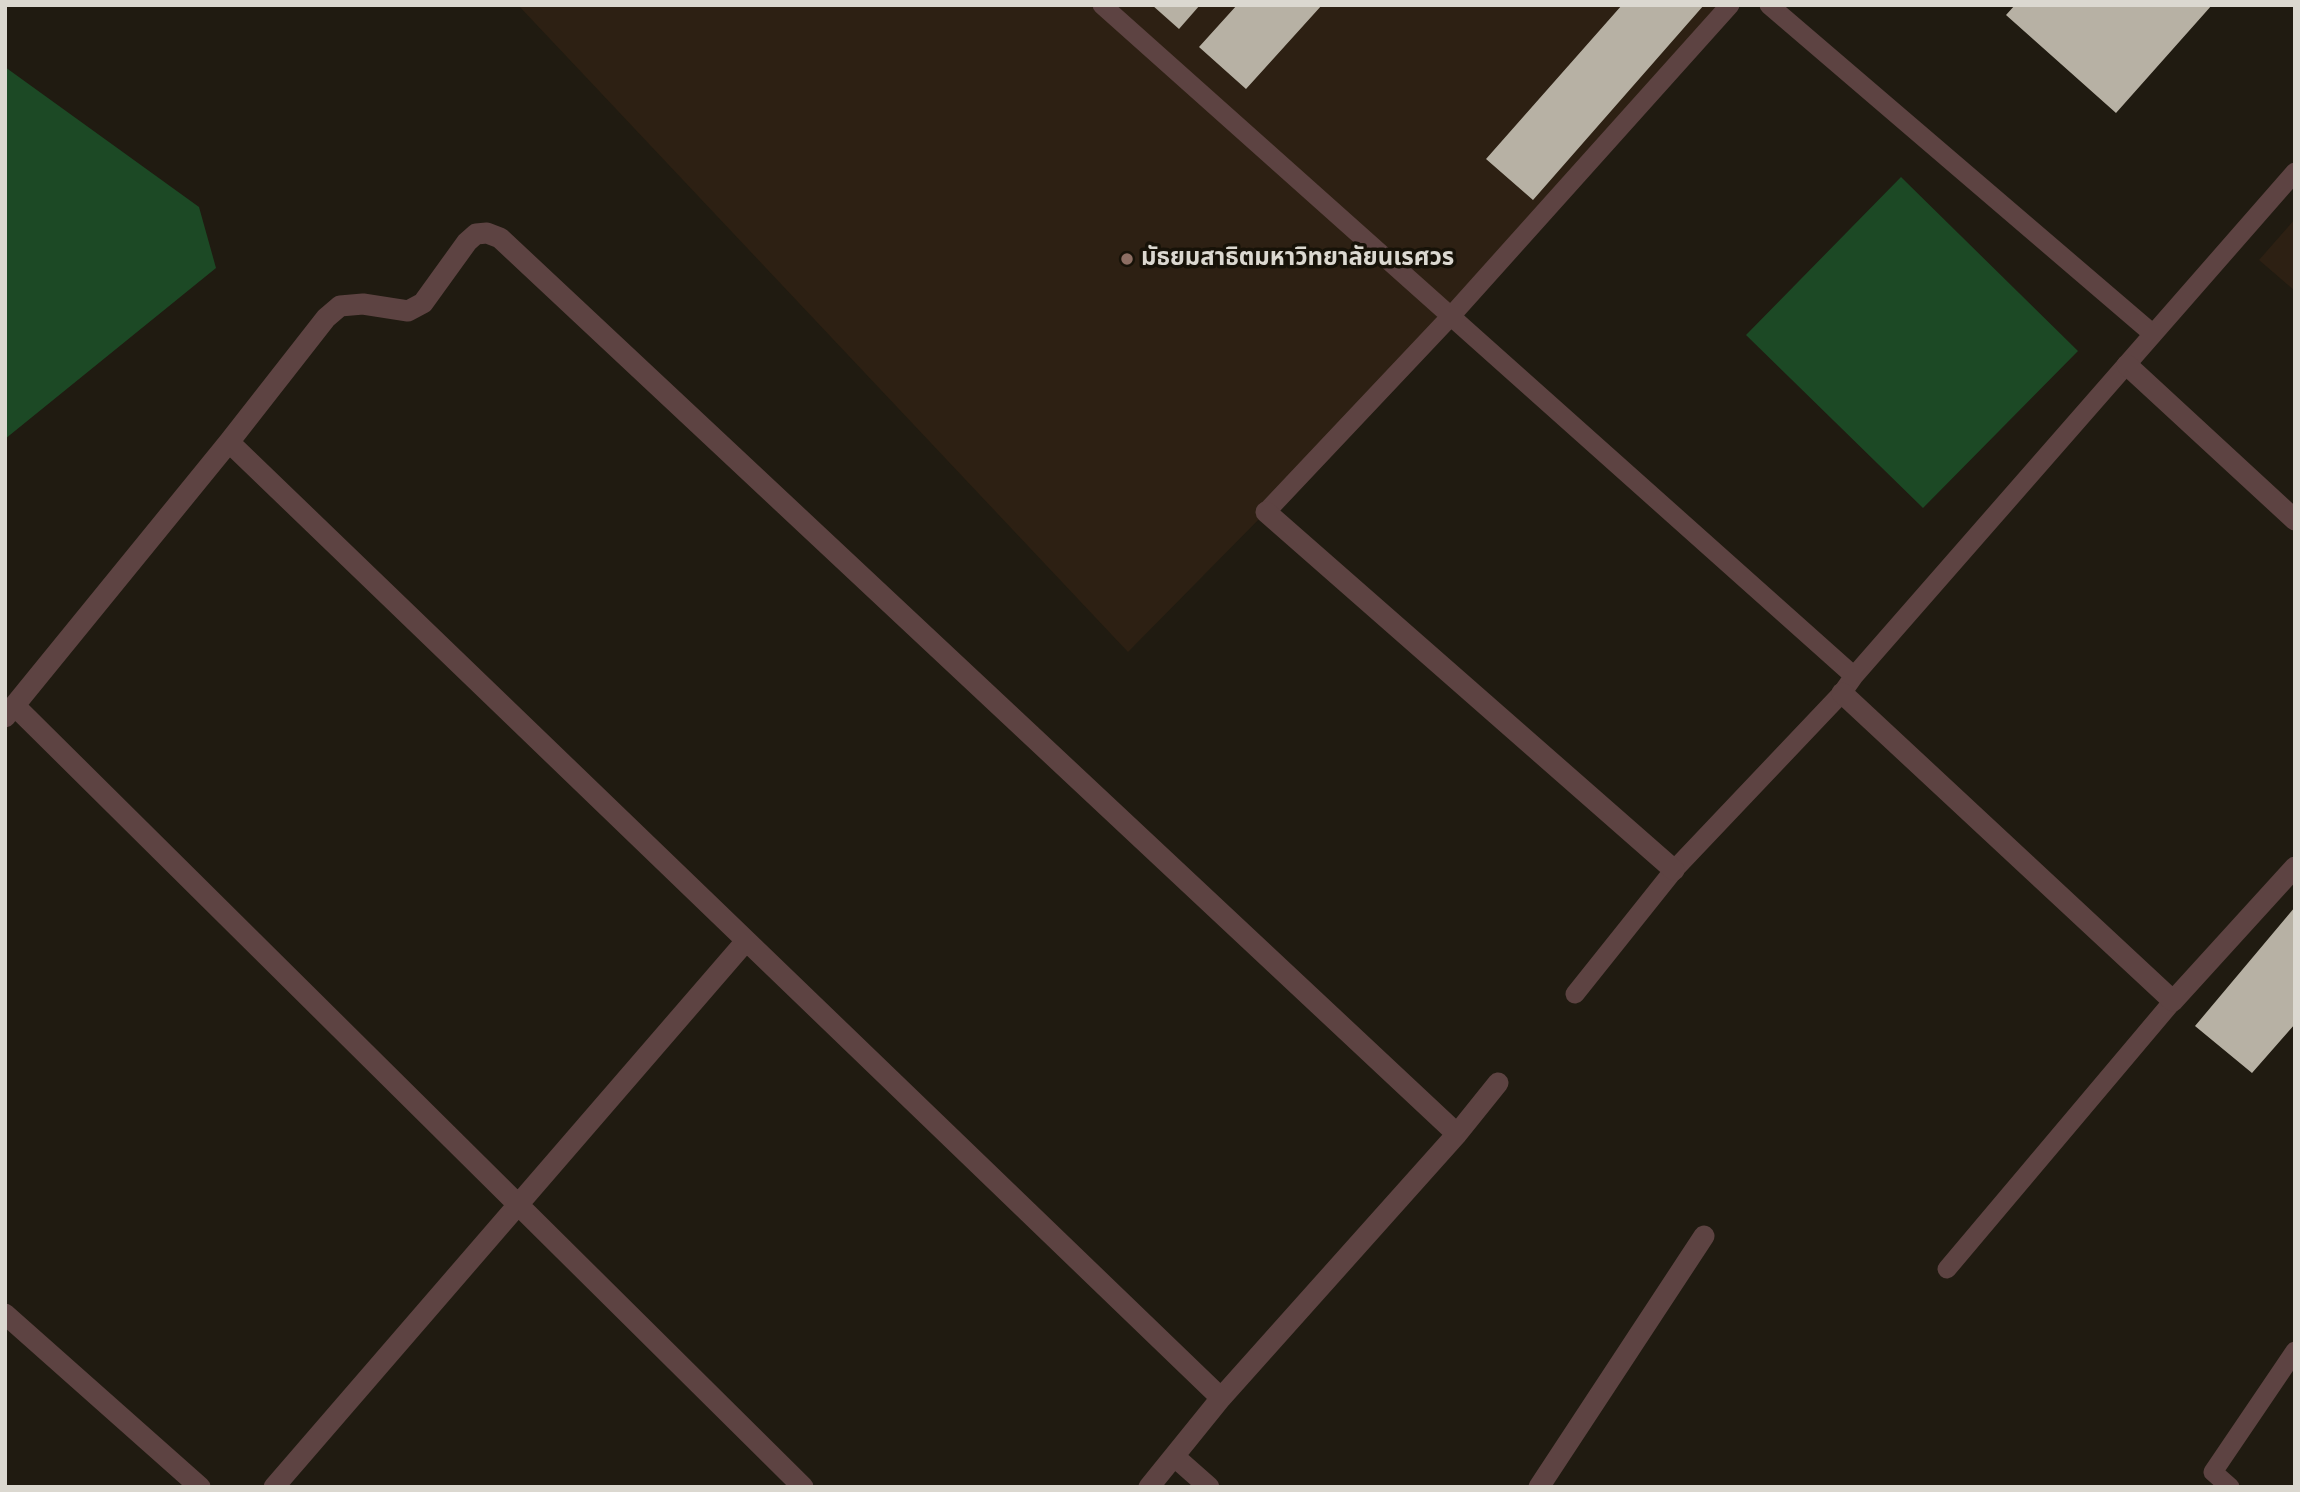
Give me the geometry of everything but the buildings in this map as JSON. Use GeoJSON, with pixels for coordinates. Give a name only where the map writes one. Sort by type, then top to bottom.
{"type":"FeatureCollection","features":[{"type":"Feature","properties":{"kind":"street"},"geometry":{"type":"LineString","coordinates":[[803,1487],[519,1206],[10,712],[326,318],[340,306],[363,304],[408,311],[423,303],[467,242],[476,234],[487,233],[500,238],[1457,1133]]}},
{"type":"Feature","properties":{"kind":"street"},"geometry":{"type":"LineString","coordinates":[[2127,365],[2295,520]]}},
{"type":"Feature","properties":{"kind":"street"},"geometry":{"type":"LineString","coordinates":[[229,442],[1221,1398]]}},
{"type":"Feature","properties":{"kind":"street"},"geometry":{"type":"LineString","coordinates":[[1266,512],[1674,870]]}},
{"type":"Feature","properties":{"kind":"street"},"geometry":{"type":"LineString","coordinates":[[1842,693],[2173,1001],[2295,867]]}},
{"type":"Feature","properties":{"kind":"street"},"geometry":{"type":"LineString","coordinates":[[274,1487],[746,941]]}},
{"type":"Feature","properties":{"kind":"street"},"geometry":{"type":"LineString","coordinates":[[1149,1487],[1221,1398],[1457,1133],[1498,1083]]}},
{"type":"Feature","properties":{"kind":"street"},"geometry":{"type":"LineString","coordinates":[[1539,1487],[1704,1236]]}},
{"type":"Feature","properties":{"kind":"street"},"geometry":{"type":"LineString","coordinates":[[5,1314],[200,1487]]}},
{"type":"Feature","properties":{"kind":"street"},"geometry":{"type":"LineString","coordinates":[[1175,1457],[1209,1487]]}},
{"type":"Feature","properties":{"kind":"lane"},"geometry":{"type":"LineString","coordinates":[[1102,5],[1854,676]]}},
{"type":"Feature","properties":{"kind":"lane"},"geometry":{"type":"LineString","coordinates":[[1266,512],[1451,316],[1730,5]]}},
{"type":"Feature","properties":{"kind":"lane"},"geometry":{"type":"LineString","coordinates":[[1769,5],[2153,334]]}},
{"type":"Feature","properties":{"kind":"lane"},"geometry":{"type":"LineString","coordinates":[[1575,994],[1674,870],[1842,693],[2295,172]]}},
{"type":"Feature","properties":{"kind":"lane"},"geometry":{"type":"LineString","coordinates":[[1947,1269],[2173,1001]]}},
{"type":"Feature","properties":{"kind":"lane"},"geometry":{"type":"LineString","coordinates":[[2230,1487],[2213,1472],[2295,1352]]}},
{"type":"Feature","properties":{"kind":"shaded area","name":"มัธยมสาธิตมหาวิทยาลัยนเรศวร"},"geometry":{"type":"Polygon","coordinates":[[[518,5],[1730,5],[1266,512],[1128,652],[518,5]]]}},
{"type":"Feature","properties":{"kind":"shaded area"},"geometry":{"type":"Polygon","coordinates":[[[2295,219],[2295,291],[2259,260],[2295,219]]]}},
{"type":"Feature","properties":{"kind":"green space"},"geometry":{"type":"Polygon","coordinates":[[[5,67],[199,207],[216,268],[5,439],[5,67]]]}},
{"type":"Feature","properties":{"kind":"green space"},"geometry":{"type":"Polygon","coordinates":[[[1901,177],[2078,351],[1923,508],[1746,335],[1901,177]]]}},
{"type":"Feature","properties":{"kind":"place","name":"มัธยมสาธิตมหาวิทยาลัยนเรศวร"},"geometry":{"type":"Point","coordinates":[1127,259]}}]}
